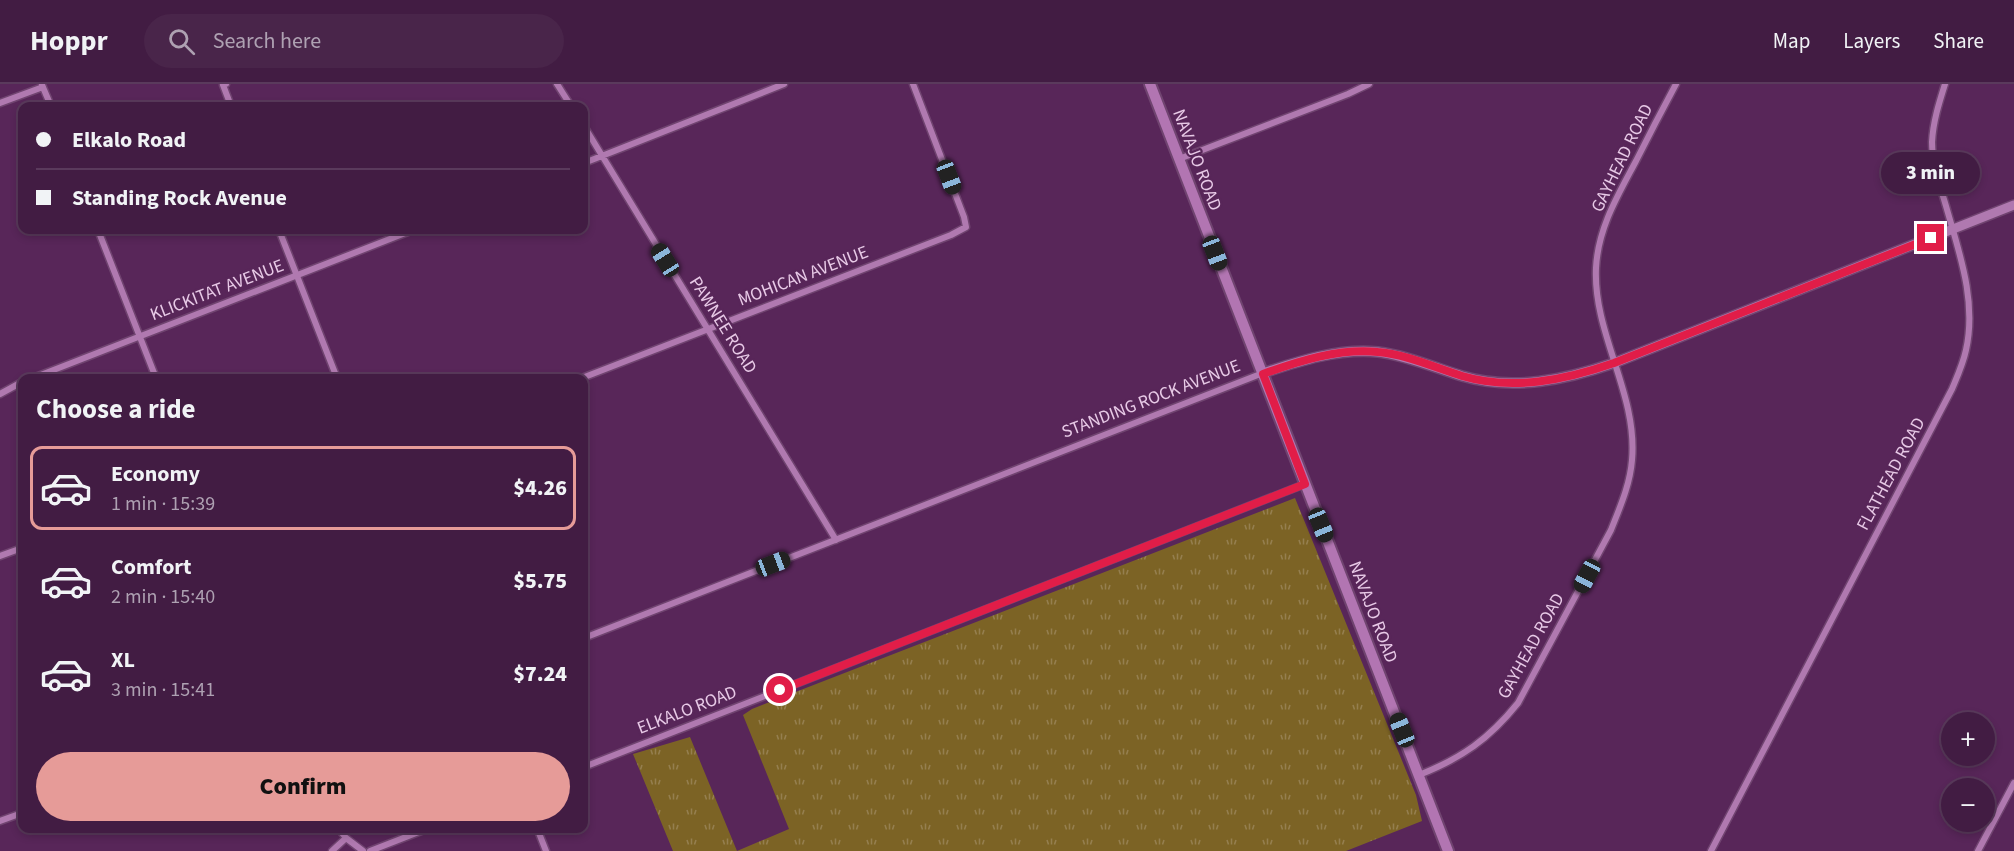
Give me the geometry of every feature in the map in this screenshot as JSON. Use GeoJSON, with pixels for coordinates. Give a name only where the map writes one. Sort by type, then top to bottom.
{"type":"FeatureCollection","features":[{"type":"Feature","properties":{"kind":"main road","name":"NAVAJO ROAD"},"geometry":{"type":"LineString","coordinates":[[1150,84],[1448,851]]}},
{"type":"Feature","properties":{"kind":"street"},"geometry":{"type":"LineString","coordinates":[[557,84],[568,102]]}},
{"type":"Feature","properties":{"kind":"street"},"geometry":{"type":"LineString","coordinates":[[588,161],[784,84]]}},
{"type":"Feature","properties":{"kind":"street","name":"MOHICAN AVENUE"},"geometry":{"type":"LineString","coordinates":[[588,376],[951,235],[966,227],[913,84]]}},
{"type":"Feature","properties":{"kind":"street"},"geometry":{"type":"LineString","coordinates":[[1179,159],[1369,84]]}},
{"type":"Feature","properties":{"kind":"street","name":"GAYHEAD ROAD"},"geometry":{"type":"LineString","coordinates":[[1419,775],[1461,755],[1483,741],[1501,725],[1518,704],[1611,530],[1629,482],[1632,437],[1628,410],[1601,319],[1597,286],[1599,247],[1611,208],[1676,84]]}},
{"type":"Feature","properties":{"kind":"street","name":"FLATHEAD ROAD"},"geometry":{"type":"LineString","coordinates":[[1711,851],[1961,369],[1966,352],[1970,315],[1965,276],[1938,176],[1932,143],[1937,109],[1945,84]]}},
{"type":"Feature","properties":{"kind":"street"},"geometry":{"type":"LineString","coordinates":[[0,103],[42,85],[49,102]]}},
{"type":"Feature","properties":{"kind":"street"},"geometry":{"type":"LineString","coordinates":[[224,85],[230,102]]}},
{"type":"Feature","properties":{"kind":"street","name":"PAWNEE ROAD"},"geometry":{"type":"LineString","coordinates":[[588,133],[836,540]]}},
{"type":"Feature","properties":{"kind":"street","name":"STANDING ROCK AVENUE"},"geometry":{"type":"LineString","coordinates":[[588,636],[1263,374],[1324,355],[1356,351],[1380,352],[1465,377],[1507,383],[1566,378],[1614,363],[2014,205]]}},
{"type":"Feature","properties":{"kind":"street"},"geometry":{"type":"LineString","coordinates":[[100,234],[154,374]]}},
{"type":"Feature","properties":{"kind":"street"},"geometry":{"type":"LineString","coordinates":[[281,234],[335,374]]}},
{"type":"Feature","properties":{"kind":"street","name":"KLICKITAT AVENUE"},"geometry":{"type":"LineString","coordinates":[[43,374],[402,234]]}},
{"type":"Feature","properties":{"kind":"street"},"geometry":{"type":"LineString","coordinates":[[0,394],[18,384]]}},
{"type":"Feature","properties":{"kind":"street","name":"ELKALO ROAD"},"geometry":{"type":"LineString","coordinates":[[588,765],[1305,484]]}},
{"type":"Feature","properties":{"kind":"street"},"geometry":{"type":"LineString","coordinates":[[0,556],[18,549]]}},
{"type":"Feature","properties":{"kind":"street"},"geometry":{"type":"LineString","coordinates":[[1978,851],[2014,783]]}},
{"type":"Feature","properties":{"kind":"street"},"geometry":{"type":"LineString","coordinates":[[0,821],[18,814]]}},
{"type":"Feature","properties":{"kind":"street"},"geometry":{"type":"LineString","coordinates":[[342,833],[363,851]]}},
{"type":"Feature","properties":{"kind":"street"},"geometry":{"type":"LineString","coordinates":[[370,851],[416,833]]}},
{"type":"Feature","properties":{"kind":"street"},"geometry":{"type":"LineString","coordinates":[[539,833],[546,851]]}},
{"type":"Feature","properties":{"kind":"street"},"geometry":{"type":"LineString","coordinates":[[332,851],[346,838]]}},
{"type":"Feature","properties":{"kind":"green space"},"geometry":{"type":"Polygon","coordinates":[[[1295,498],[1416,795],[1422,821],[1346,851],[737,851],[789,829],[743,715],[752,709],[1295,498]]]}},
{"type":"Feature","properties":{"kind":"green space"},"geometry":{"type":"Polygon","coordinates":[[[690,737],[737,851],[673,851],[633,754],[690,737]]]}},
{"type":"Feature","properties":{"kind":"route"},"geometry":{"type":"LineString","coordinates":[[780,690],[1305,484],[1263,374],[1324,355],[1356,351],[1380,352],[1465,377],[1487,381],[1539,382],[1566,378],[1614,363],[1931,238]]}}]}
